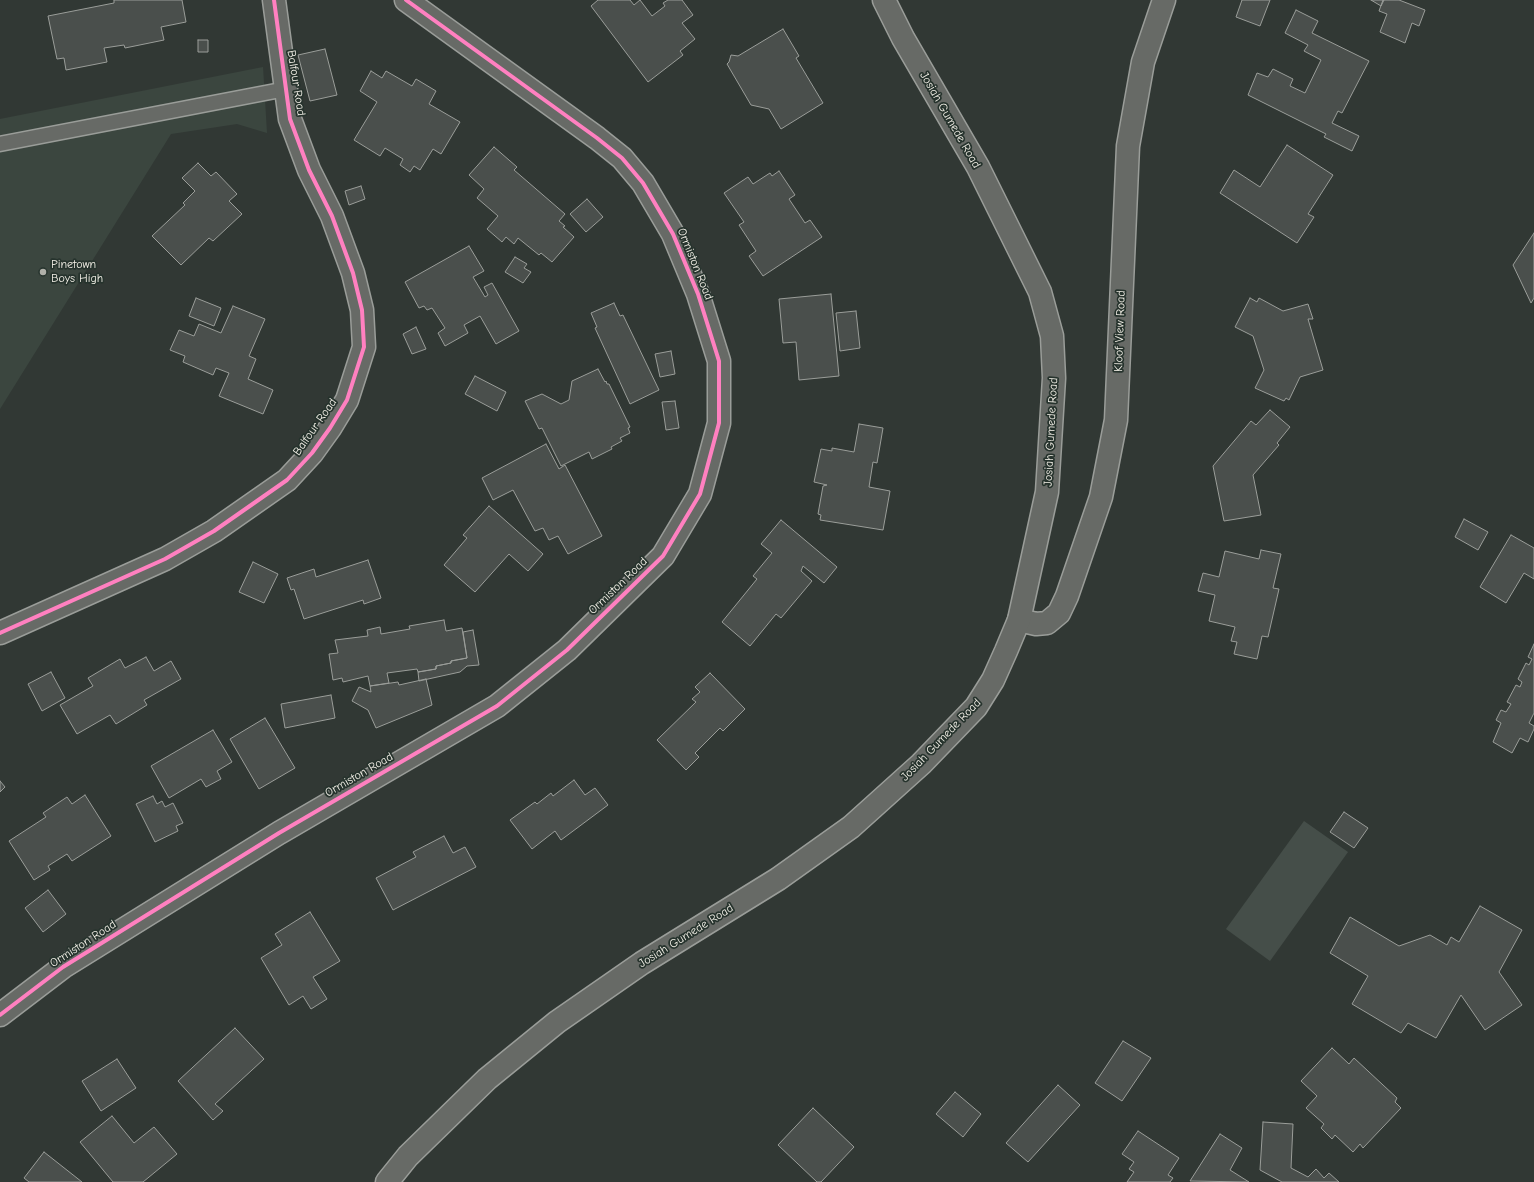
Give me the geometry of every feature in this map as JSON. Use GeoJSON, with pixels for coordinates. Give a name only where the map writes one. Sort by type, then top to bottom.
{"type":"FeatureCollection","features":[{"type":"Feature","properties":{"kind":"street","name":"Balfour Road"},"geometry":{"type":"LineString","coordinates":[[0,632],[165,559],[214,531],[287,480],[312,453],[330,428],[347,400],[364,347],[362,310],[353,273],[332,216],[309,170],[290,119],[274,0]]}},
{"type":"Feature","properties":{"kind":"street","name":"Ormiston Road"},"geometry":{"type":"LineString","coordinates":[[0,1014],[63,968],[279,833],[497,706],[567,650],[663,556],[700,494],[719,423],[719,361],[698,294],[673,234],[643,183],[622,158],[597,138],[406,0]]}},
{"type":"Feature","properties":{"kind":"street","name":"Josiah Gumede Road"},"geometry":{"type":"LineString","coordinates":[[387,1182],[408,1156],[487,1079],[557,1022],[642,963],[778,879],[851,827],[921,764],[976,707],[993,680],[1019,620],[1048,492],[1054,378],[1052,336],[1040,292],[978,167],[903,38],[884,0]]}},
{"type":"Feature","properties":{"kind":"street","name":"Kloof View Road"},"geometry":{"type":"LineString","coordinates":[[1019,620],[1036,624],[1047,623],[1059,613],[1067,596],[1101,497],[1116,420],[1128,146],[1143,62],[1164,0]]}},
{"type":"Feature","properties":{"kind":"lane"},"geometry":{"type":"LineString","coordinates":[[0,144],[286,89]]}},
{"type":"Feature","properties":{"kind":"shaded area","name":"Pinetown Boys High"},"geometry":{"type":"Polygon","coordinates":[[[263,67],[267,133],[237,124],[171,134],[0,409],[0,119],[263,67]]]}},
{"type":"Feature","properties":{"kind":"shaded area"},"geometry":{"type":"Polygon","coordinates":[[[1304,821],[1348,852],[1270,961],[1226,929],[1304,821]]]}},
{"type":"Feature","properties":{"kind":"building"},"geometry":{"type":"Polygon","coordinates":[[[114,0],[182,0],[186,22],[161,27],[164,40],[125,48],[124,45],[104,48],[107,62],[66,70],[64,58],[57,59],[48,16],[114,3],[114,0]]]}},
{"type":"Feature","properties":{"kind":"building"},"geometry":{"type":"Polygon","coordinates":[[[598,0],[630,0],[634,5],[640,0],[652,16],[665,6],[663,3],[668,0],[682,0],[693,15],[682,23],[695,39],[680,51],[683,55],[648,82],[591,6],[598,0]]]}},
{"type":"Feature","properties":{"kind":"building"},"geometry":{"type":"Polygon","coordinates":[[[1242,0],[1270,0],[1260,26],[1236,17],[1242,0]]]}},
{"type":"Feature","properties":{"kind":"building"},"geometry":{"type":"Polygon","coordinates":[[[1371,0],[1384,0],[1381,6],[1371,0]]]}},
{"type":"Feature","properties":{"kind":"building"},"geometry":{"type":"Polygon","coordinates":[[[1383,0],[1399,0],[1425,10],[1419,26],[1412,23],[1405,43],[1380,32],[1387,14],[1379,11],[1383,0]]]}},
{"type":"Feature","properties":{"kind":"building"},"geometry":{"type":"Polygon","coordinates":[[[1296,10],[1318,21],[1312,33],[1369,61],[1342,113],[1338,111],[1332,123],[1359,136],[1352,151],[1324,137],[1326,134],[1248,95],[1257,73],[1268,77],[1273,69],[1293,79],[1290,86],[1305,93],[1321,60],[1304,51],[1308,45],[1285,33],[1296,10]]]}},
{"type":"Feature","properties":{"kind":"building"},"geometry":{"type":"Polygon","coordinates":[[[783,29],[799,56],[796,58],[823,103],[781,129],[769,109],[751,105],[727,64],[731,55],[738,56],[783,29]]]}},
{"type":"Feature","properties":{"kind":"building"},"geometry":{"type":"Polygon","coordinates":[[[198,40],[208,40],[208,52],[198,52],[198,40]]]}},
{"type":"Feature","properties":{"kind":"building"},"geometry":{"type":"Polygon","coordinates":[[[325,49],[337,95],[310,101],[298,55],[325,49]]]}},
{"type":"Feature","properties":{"kind":"building"},"geometry":{"type":"Polygon","coordinates":[[[371,71],[382,78],[386,71],[412,86],[416,79],[436,91],[429,104],[460,122],[441,154],[433,149],[420,170],[414,166],[410,172],[400,165],[403,159],[385,148],[380,156],[354,140],[377,102],[360,91],[371,71]]]}},
{"type":"Feature","properties":{"kind":"building"},"geometry":{"type":"Polygon","coordinates":[[[1287,145],[1333,175],[1308,214],[1314,217],[1297,243],[1220,193],[1234,170],[1260,187],[1287,145]]]}},
{"type":"Feature","properties":{"kind":"building"},"geometry":{"type":"Polygon","coordinates":[[[494,147],[517,167],[514,170],[565,214],[559,221],[574,237],[552,262],[541,253],[539,255],[518,238],[514,244],[506,237],[502,242],[487,229],[498,216],[477,198],[484,189],[469,175],[494,147]]]}},
{"type":"Feature","properties":{"kind":"building"},"geometry":{"type":"Polygon","coordinates":[[[198,163],[211,176],[216,172],[237,194],[229,201],[242,214],[213,241],[209,238],[181,265],[152,236],[185,205],[183,203],[195,191],[182,178],[198,163]]]}},
{"type":"Feature","properties":{"kind":"building"},"geometry":{"type":"Polygon","coordinates":[[[779,171],[795,195],[789,199],[805,223],[810,220],[822,237],[763,276],[749,256],[756,251],[739,225],[744,222],[724,193],[748,177],[753,184],[770,173],[772,176],[779,171]]]}},
{"type":"Feature","properties":{"kind":"building"},"geometry":{"type":"Polygon","coordinates":[[[361,186],[365,199],[349,205],[345,191],[361,186]]]}},
{"type":"Feature","properties":{"kind":"building"},"geometry":{"type":"Polygon","coordinates":[[[587,199],[603,217],[586,232],[570,214],[587,199]]]}},
{"type":"Feature","properties":{"kind":"building"},"geometry":{"type":"Polygon","coordinates":[[[1534,233],[1534,298],[1531,303],[1513,265],[1534,233]]]}},
{"type":"Feature","properties":{"kind":"building"},"geometry":{"type":"Polygon","coordinates":[[[469,246],[484,271],[473,277],[485,297],[488,295],[484,287],[492,283],[519,331],[496,344],[480,316],[464,325],[468,333],[445,346],[438,333],[445,328],[432,308],[427,310],[424,306],[419,308],[405,282],[469,246]]]}},
{"type":"Feature","properties":{"kind":"building"},"geometry":{"type":"Polygon","coordinates":[[[515,257],[527,264],[524,268],[531,272],[523,283],[505,272],[515,257]]]}},
{"type":"Feature","properties":{"kind":"building"},"geometry":{"type":"Polygon","coordinates":[[[831,294],[839,376],[799,380],[796,342],[783,343],[779,299],[831,294]]]}},
{"type":"Feature","properties":{"kind":"building"},"geometry":{"type":"Polygon","coordinates":[[[196,298],[221,308],[214,326],[189,316],[196,298]]]}},
{"type":"Feature","properties":{"kind":"building"},"geometry":{"type":"Polygon","coordinates":[[[1250,298],[1257,302],[1259,298],[1283,311],[1308,304],[1313,319],[1308,319],[1323,370],[1300,377],[1289,400],[1286,398],[1284,401],[1255,388],[1264,370],[1253,336],[1235,327],[1250,298]]]}},
{"type":"Feature","properties":{"kind":"building"},"geometry":{"type":"Polygon","coordinates":[[[614,303],[620,316],[623,315],[659,390],[630,404],[595,328],[597,327],[591,313],[614,303]]]}},
{"type":"Feature","properties":{"kind":"building"},"geometry":{"type":"Polygon","coordinates":[[[233,306],[265,319],[249,356],[256,359],[248,379],[273,390],[263,414],[219,396],[229,373],[216,368],[213,375],[183,362],[185,356],[170,350],[179,330],[194,336],[199,324],[221,333],[233,306]]]}},
{"type":"Feature","properties":{"kind":"building"},"geometry":{"type":"Polygon","coordinates":[[[856,311],[860,348],[840,351],[836,313],[856,311]]]}},
{"type":"Feature","properties":{"kind":"building"},"geometry":{"type":"Polygon","coordinates":[[[416,327],[426,349],[412,354],[403,334],[416,327]]]}},
{"type":"Feature","properties":{"kind":"building"},"geometry":{"type":"Polygon","coordinates":[[[671,351],[675,374],[660,377],[655,354],[671,351]]]}},
{"type":"Feature","properties":{"kind":"building"},"geometry":{"type":"Polygon","coordinates":[[[598,369],[605,382],[606,381],[607,384],[609,384],[630,427],[628,428],[630,433],[620,438],[622,441],[611,447],[612,449],[592,459],[589,452],[561,466],[542,428],[539,429],[525,401],[542,394],[561,404],[569,400],[572,381],[598,369]]]}},
{"type":"Feature","properties":{"kind":"building"},"geometry":{"type":"Polygon","coordinates":[[[475,376],[506,392],[497,411],[465,394],[475,376]]]}},
{"type":"Feature","properties":{"kind":"building"},"geometry":{"type":"Polygon","coordinates":[[[675,401],[679,428],[666,430],[662,402],[675,401]]]}},
{"type":"Feature","properties":{"kind":"building"},"geometry":{"type":"Polygon","coordinates":[[[1270,410],[1290,427],[1277,443],[1279,445],[1253,475],[1261,515],[1224,521],[1213,466],[1251,421],[1256,425],[1270,410]]]}},
{"type":"Feature","properties":{"kind":"building"},"geometry":{"type":"Polygon","coordinates":[[[859,424],[883,428],[877,463],[873,462],[869,487],[890,491],[883,530],[820,520],[821,515],[818,514],[823,486],[827,485],[814,482],[821,449],[832,451],[832,448],[854,452],[859,424]]]}},
{"type":"Feature","properties":{"kind":"building"},"geometry":{"type":"Polygon","coordinates":[[[546,444],[559,469],[565,465],[602,536],[568,554],[558,536],[549,540],[543,528],[535,531],[513,490],[493,500],[482,478],[546,444]]]}},
{"type":"Feature","properties":{"kind":"building"},"geometry":{"type":"Polygon","coordinates":[[[489,506],[543,554],[528,571],[509,554],[475,592],[444,565],[467,538],[463,535],[489,506]]]}},
{"type":"Feature","properties":{"kind":"building"},"geometry":{"type":"Polygon","coordinates":[[[1464,519],[1488,532],[1478,550],[1455,537],[1464,519]]]}},
{"type":"Feature","properties":{"kind":"building"},"geometry":{"type":"Polygon","coordinates":[[[781,520],[837,567],[824,583],[803,566],[801,571],[812,581],[781,618],[776,614],[750,646],[722,622],[757,579],[753,576],[772,553],[761,544],[781,520]]]}},
{"type":"Feature","properties":{"kind":"building"},"geometry":{"type":"Polygon","coordinates":[[[1511,535],[1534,548],[1534,579],[1524,573],[1506,603],[1480,587],[1511,535]]]}},
{"type":"Feature","properties":{"kind":"building"},"geometry":{"type":"Polygon","coordinates":[[[1261,550],[1281,554],[1273,588],[1279,589],[1268,637],[1262,636],[1257,659],[1234,654],[1237,642],[1231,641],[1235,627],[1209,621],[1215,595],[1198,591],[1203,573],[1219,577],[1225,551],[1259,559],[1261,550]]]}},
{"type":"Feature","properties":{"kind":"building"},"geometry":{"type":"Polygon","coordinates":[[[368,560],[381,598],[364,604],[363,600],[304,619],[294,589],[291,590],[287,578],[314,569],[316,577],[368,560]]]}},
{"type":"Feature","properties":{"kind":"building"},"geometry":{"type":"Polygon","coordinates":[[[253,562],[278,574],[264,603],[239,592],[253,562]]]}},
{"type":"Feature","properties":{"kind":"building"},"geometry":{"type":"Polygon","coordinates":[[[444,620],[446,631],[462,628],[467,658],[436,666],[436,669],[418,672],[417,669],[387,673],[389,683],[370,686],[368,676],[343,682],[342,678],[333,680],[329,654],[338,653],[335,640],[368,636],[367,630],[380,627],[381,634],[410,629],[409,626],[444,620]]]}},
{"type":"Feature","properties":{"kind":"building"},"geometry":{"type":"Polygon","coordinates":[[[473,630],[479,665],[467,666],[460,672],[419,681],[418,672],[436,669],[436,666],[467,658],[463,632],[473,630]]]}},
{"type":"Feature","properties":{"kind":"building"},"geometry":{"type":"Polygon","coordinates":[[[1534,644],[1534,713],[1529,723],[1534,726],[1534,729],[1528,742],[1520,738],[1512,753],[1493,742],[1501,723],[1496,720],[1501,710],[1506,712],[1511,704],[1507,702],[1516,685],[1520,687],[1522,682],[1518,679],[1526,663],[1529,665],[1532,659],[1528,657],[1534,644]]]}},
{"type":"Feature","properties":{"kind":"building"},"geometry":{"type":"Polygon","coordinates":[[[146,657],[154,671],[171,661],[181,679],[144,700],[147,705],[116,724],[110,715],[77,734],[60,705],[93,686],[88,678],[120,659],[125,668],[146,657]]]}},
{"type":"Feature","properties":{"kind":"building"},"geometry":{"type":"Polygon","coordinates":[[[51,672],[65,698],[42,711],[28,684],[51,672]]]}},
{"type":"Feature","properties":{"kind":"building"},"geometry":{"type":"Polygon","coordinates":[[[710,673],[745,709],[723,731],[720,728],[695,753],[699,757],[686,770],[657,740],[696,702],[692,699],[700,692],[695,687],[710,673]]]}},
{"type":"Feature","properties":{"kind":"building"},"geometry":{"type":"Polygon","coordinates":[[[426,679],[432,705],[376,728],[368,710],[352,701],[359,687],[371,692],[370,686],[398,682],[399,685],[426,679]]]}},
{"type":"Feature","properties":{"kind":"building"},"geometry":{"type":"Polygon","coordinates":[[[331,695],[335,718],[285,728],[281,704],[331,695]]]}},
{"type":"Feature","properties":{"kind":"building"},"geometry":{"type":"Polygon","coordinates":[[[265,718],[295,768],[259,789],[230,739],[265,718]]]}},
{"type":"Feature","properties":{"kind":"building"},"geometry":{"type":"Polygon","coordinates":[[[213,730],[232,762],[217,771],[221,779],[206,787],[201,779],[169,798],[151,766],[213,730]]]}},
{"type":"Feature","properties":{"kind":"building"},"geometry":{"type":"Polygon","coordinates":[[[574,780],[585,795],[595,788],[608,805],[561,840],[555,831],[532,849],[510,820],[535,802],[537,804],[551,793],[553,796],[574,780]]]}},
{"type":"Feature","properties":{"kind":"building"},"geometry":{"type":"Polygon","coordinates":[[[0,781],[5,787],[0,792],[0,781]]]}},
{"type":"Feature","properties":{"kind":"building"},"geometry":{"type":"Polygon","coordinates":[[[85,795],[111,836],[72,861],[67,854],[48,866],[50,870],[34,880],[9,841],[46,817],[43,813],[67,797],[72,804],[85,795]]]}},
{"type":"Feature","properties":{"kind":"building"},"geometry":{"type":"Polygon","coordinates":[[[153,796],[157,804],[162,801],[165,807],[173,803],[183,823],[176,826],[178,831],[155,842],[136,804],[153,796]]]}},
{"type":"Feature","properties":{"kind":"building"},"geometry":{"type":"Polygon","coordinates":[[[1344,812],[1368,828],[1354,848],[1330,832],[1344,812]]]}},
{"type":"Feature","properties":{"kind":"building"},"geometry":{"type":"Polygon","coordinates":[[[444,836],[453,853],[465,847],[476,867],[393,910],[376,878],[416,857],[413,852],[444,836]]]}},
{"type":"Feature","properties":{"kind":"building"},"geometry":{"type":"Polygon","coordinates":[[[48,890],[66,914],[43,932],[25,908],[48,890]]]}},
{"type":"Feature","properties":{"kind":"building"},"geometry":{"type":"Polygon","coordinates":[[[1480,906],[1522,930],[1499,972],[1522,1005],[1485,1030],[1461,995],[1436,1038],[1408,1023],[1401,1033],[1352,1004],[1368,976],[1330,953],[1350,917],[1399,946],[1430,935],[1447,945],[1451,937],[1459,942],[1480,906]]]}},
{"type":"Feature","properties":{"kind":"building"},"geometry":{"type":"Polygon","coordinates":[[[310,912],[340,961],[313,977],[327,999],[311,1009],[303,996],[289,1005],[261,958],[282,945],[275,934],[310,912]]]}},
{"type":"Feature","properties":{"kind":"building"},"geometry":{"type":"Polygon","coordinates":[[[235,1028],[264,1059],[215,1104],[223,1111],[213,1120],[178,1081],[235,1028]]]}},
{"type":"Feature","properties":{"kind":"building"},"geometry":{"type":"Polygon","coordinates":[[[1123,1041],[1151,1058],[1122,1101],[1095,1083],[1123,1041]]]}},
{"type":"Feature","properties":{"kind":"building"},"geometry":{"type":"Polygon","coordinates":[[[1332,1048],[1349,1064],[1354,1058],[1397,1098],[1395,1102],[1401,1108],[1363,1148],[1360,1144],[1353,1152],[1335,1135],[1332,1139],[1321,1128],[1324,1124],[1306,1108],[1317,1096],[1301,1081],[1332,1048]]]}},
{"type":"Feature","properties":{"kind":"building"},"geometry":{"type":"Polygon","coordinates":[[[117,1059],[136,1088],[101,1111],[82,1081],[117,1059]]]}},
{"type":"Feature","properties":{"kind":"building"},"geometry":{"type":"Polygon","coordinates":[[[1058,1085],[1080,1105],[1028,1162],[1006,1143],[1058,1085]]]}},
{"type":"Feature","properties":{"kind":"building"},"geometry":{"type":"Polygon","coordinates":[[[955,1092],[981,1114],[963,1137],[936,1114],[955,1092]]]}},
{"type":"Feature","properties":{"kind":"building"},"geometry":{"type":"Polygon","coordinates":[[[813,1108],[854,1147],[821,1182],[817,1182],[778,1145],[813,1108]]]}},
{"type":"Feature","properties":{"kind":"building"},"geometry":{"type":"Polygon","coordinates":[[[112,1116],[134,1143],[154,1127],[177,1154],[143,1182],[113,1182],[80,1142],[112,1116]]]}},
{"type":"Feature","properties":{"kind":"building"},"geometry":{"type":"Polygon","coordinates":[[[1263,1122],[1293,1124],[1291,1168],[1308,1177],[1316,1169],[1324,1178],[1329,1173],[1339,1182],[1282,1182],[1260,1170],[1263,1122]]]}},
{"type":"Feature","properties":{"kind":"building"},"geometry":{"type":"Polygon","coordinates":[[[1138,1131],[1179,1158],[1168,1175],[1173,1178],[1170,1182],[1127,1182],[1134,1172],[1129,1169],[1134,1162],[1122,1154],[1138,1131]]]}},
{"type":"Feature","properties":{"kind":"building"},"geometry":{"type":"Polygon","coordinates":[[[1220,1134],[1242,1148],[1230,1170],[1249,1182],[1190,1181],[1220,1134]]]}},
{"type":"Feature","properties":{"kind":"building"},"geometry":{"type":"Polygon","coordinates":[[[44,1152],[82,1182],[29,1182],[24,1178],[44,1152]]]}},
{"type":"Feature","properties":{"kind":"cycle path"},"geometry":{"type":"LineString","coordinates":[[0,633],[165,559],[214,531],[287,480],[312,453],[330,428],[347,400],[364,347],[362,310],[353,273],[332,216],[309,170],[290,119],[274,0]]}},
{"type":"Feature","properties":{"kind":"cycle path"},"geometry":{"type":"LineString","coordinates":[[0,1015],[63,967],[279,833],[497,706],[567,650],[663,556],[700,494],[719,423],[719,361],[698,294],[673,234],[643,183],[622,158],[597,138],[406,0]]}},
{"type":"Feature","properties":{"kind":"place","name":"Pinetown Boys High"},"geometry":{"type":"Point","coordinates":[43,272]}}]}
